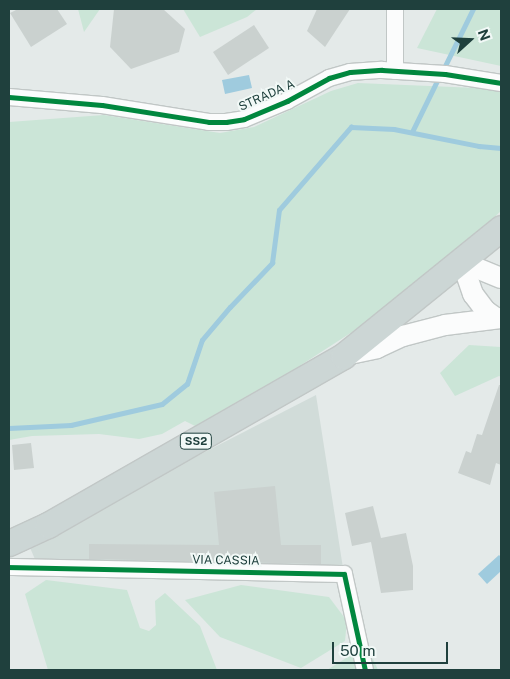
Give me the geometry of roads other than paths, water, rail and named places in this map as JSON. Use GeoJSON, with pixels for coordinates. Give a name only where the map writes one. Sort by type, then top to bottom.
{"type":"FeatureCollection","features":[{"type":"Feature","properties":{"kind":"main road","name":"SS2"},"geometry":{"type":"LineString","coordinates":[[9,543],[48,525],[344,356],[462,262],[501,228]]}},
{"type":"Feature","properties":{"kind":"street"},"geometry":{"type":"LineString","coordinates":[[395,9],[395,71]]}},
{"type":"Feature","properties":{"kind":"street","name":"STRADA A"},"geometry":{"type":"LineString","coordinates":[[9,97],[102,105],[209,122],[226,122],[244,118],[287,101],[329,78],[368,69],[440,73],[501,83]]}},
{"type":"Feature","properties":{"kind":"street"},"geometry":{"type":"LineString","coordinates":[[462,262],[501,278]]}},
{"type":"Feature","properties":{"kind":"street"},"geometry":{"type":"LineString","coordinates":[[462,262],[473,294],[486,311],[499,318]]}},
{"type":"Feature","properties":{"kind":"street"},"geometry":{"type":"LineString","coordinates":[[344,356],[377,348],[403,336],[445,325],[499,318]]}},
{"type":"Feature","properties":{"kind":"street","name":"VIA CASSIA"},"geometry":{"type":"LineString","coordinates":[[9,567],[344,574],[365,670]]}},
{"type":"Feature","properties":{"kind":"water"},"geometry":{"type":"Polygon","coordinates":[[[249,75],[252,88],[225,94],[222,80],[249,75]]]}},
{"type":"Feature","properties":{"kind":"water"},"geometry":{"type":"Polygon","coordinates":[[[499,555],[501,557],[501,571],[487,584],[478,574],[499,555]]]}},
{"type":"Feature","properties":{"kind":"waterway"},"geometry":{"type":"LineString","coordinates":[[443,70],[473,9]]}},
{"type":"Feature","properties":{"kind":"waterway"},"geometry":{"type":"LineString","coordinates":[[412,132],[439,77]]}},
{"type":"Feature","properties":{"kind":"waterway"},"geometry":{"type":"LineString","coordinates":[[9,428],[71,425],[162,404],[187,384],[202,340],[272,263],[279,210],[351,127],[394,129],[479,146],[501,148]]}}]}
